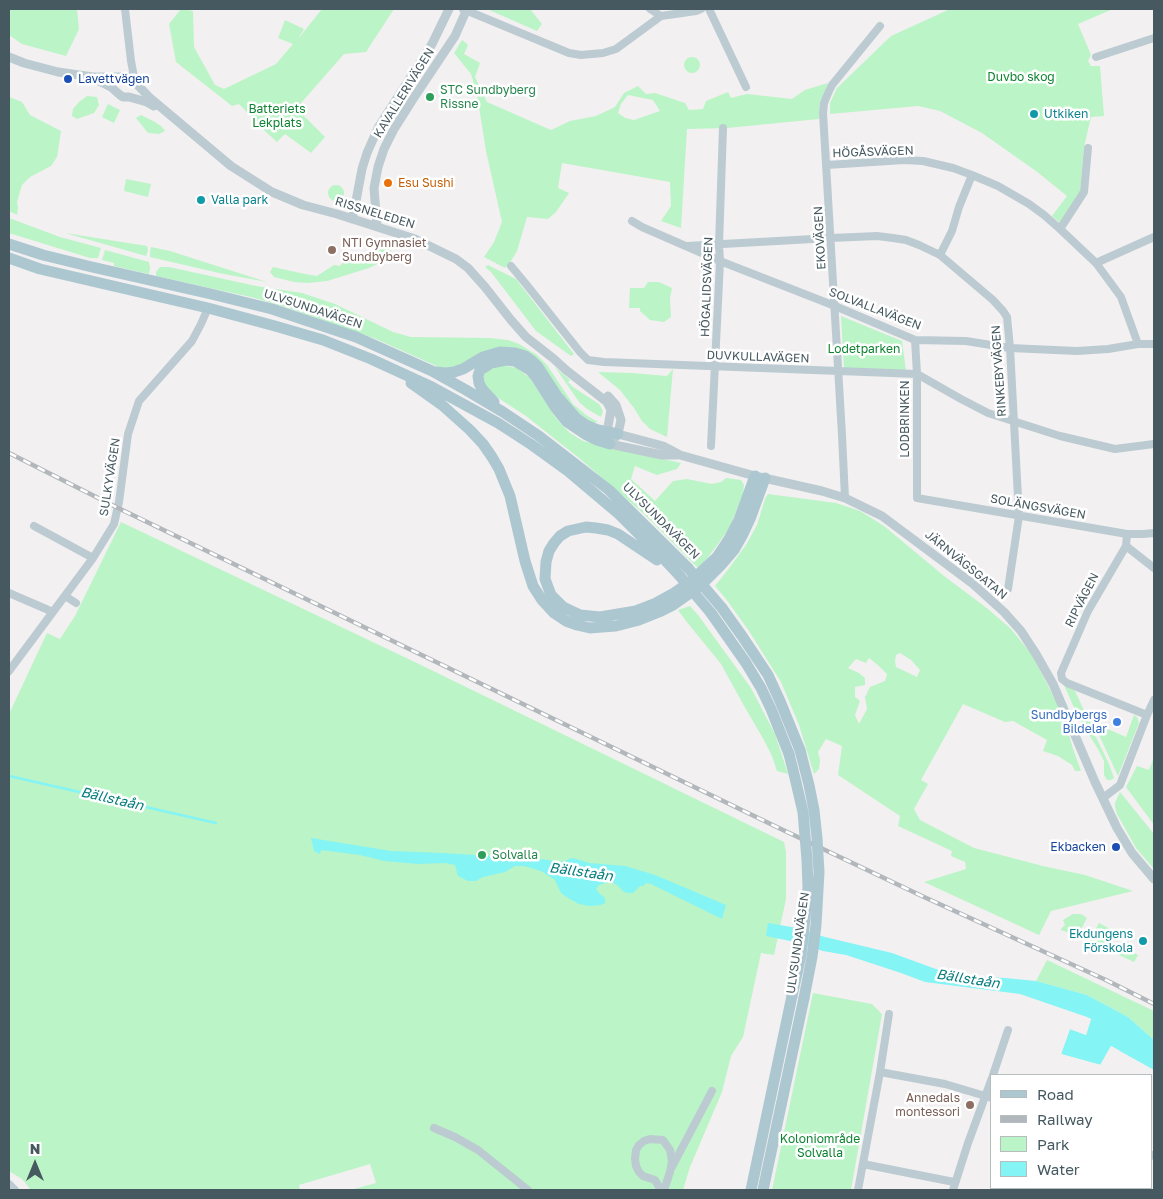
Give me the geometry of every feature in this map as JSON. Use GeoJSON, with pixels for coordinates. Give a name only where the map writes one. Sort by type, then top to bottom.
{"type":"FeatureCollection","features":[{"type":"Feature","properties":{"kind":"main road","name":"ULVSUNDAVÄGEN"},"geometry":{"type":"LineString","coordinates":[[9,244],[43,255],[244,302],[356,337],[432,371],[503,412],[545,441],[609,490],[702,583],[722,608],[768,675],[787,717],[794,752]]}},
{"type":"Feature","properties":{"kind":"main road","name":"ULVSUNDAVÄGEN"},"geometry":{"type":"LineString","coordinates":[[9,258],[40,269],[208,308],[323,340],[371,359],[432,387],[532,445],[568,472],[619,514],[679,575],[711,613],[741,655],[761,688],[778,726],[807,776],[818,838],[819,872],[812,957],[798,997],[750,1190]]}},
{"type":"Feature","properties":{"kind":"main road"},"geometry":{"type":"LineString","coordinates":[[208,308],[213,300],[244,302]]}},
{"type":"Feature","properties":{"kind":"main road"},"geometry":{"type":"LineString","coordinates":[[432,371],[454,372],[491,354],[500,352],[516,353],[525,356],[538,367],[557,396],[576,418],[586,425],[612,437]]}},
{"type":"Feature","properties":{"kind":"main road"},"geometry":{"type":"LineString","coordinates":[[371,359],[442,405],[483,444],[499,469],[510,496],[525,561],[533,586],[554,613],[566,621],[577,625],[590,628],[616,626],[639,620],[673,605],[700,586],[734,550],[743,534],[753,511],[760,477]]}},
{"type":"Feature","properties":{"kind":"main road"},"geometry":{"type":"LineString","coordinates":[[503,412],[482,389],[478,376],[480,370],[491,362],[515,361],[530,370],[555,407],[575,429],[597,440],[612,437]]}},
{"type":"Feature","properties":{"kind":"main road"},"geometry":{"type":"LineString","coordinates":[[679,575],[618,534],[608,530],[586,527],[568,531],[560,536],[549,551],[544,571],[551,595],[563,607],[580,615],[600,617],[636,611],[654,604],[690,582],[717,557],[729,539],[760,477]]}},
{"type":"Feature","properties":{"kind":"main road","name":"ULVSUNDAVÄGEN"},"geometry":{"type":"LineString","coordinates":[[763,1190],[798,997]]}},
{"type":"Feature","properties":{"kind":"street"},"geometry":{"type":"LineString","coordinates":[[125,9],[131,61],[136,83],[135,91],[129,97]]}},
{"type":"Feature","properties":{"kind":"street","name":"KAVALLERIVÄGEN"},"geometry":{"type":"LineString","coordinates":[[352,218],[362,169],[378,128],[432,44],[449,9]]}},
{"type":"Feature","properties":{"kind":"street"},"geometry":{"type":"LineString","coordinates":[[466,9],[569,53],[581,55],[603,53],[616,49],[661,16],[701,9]]}},
{"type":"Feature","properties":{"kind":"street","name":"KAVALLERIVÄGEN"},"geometry":{"type":"LineString","coordinates":[[377,226],[374,188],[384,148],[413,99],[455,36],[466,9]]}},
{"type":"Feature","properties":{"kind":"street"},"geometry":{"type":"LineString","coordinates":[[650,9],[661,16]]}},
{"type":"Feature","properties":{"kind":"street"},"geometry":{"type":"LineString","coordinates":[[708,9],[746,87]]}},
{"type":"Feature","properties":{"kind":"street","name":"EKOVÄGEN"},"geometry":{"type":"LineString","coordinates":[[845,498],[824,103],[832,85],[880,26]]}},
{"type":"Feature","properties":{"kind":"street"},"geometry":{"type":"LineString","coordinates":[[1096,57],[1154,38]]}},
{"type":"Feature","properties":{"kind":"street","name":"RISSNELEDEN"},"geometry":{"type":"LineString","coordinates":[[9,57],[24,63],[93,78],[111,86],[123,97],[129,97],[153,105],[193,134]]}},
{"type":"Feature","properties":{"kind":"street"},"geometry":{"type":"LineString","coordinates":[[117,92],[115,89],[116,83],[122,77],[131,61]]}},
{"type":"Feature","properties":{"kind":"street","name":"RISSNELEDEN"},"geometry":{"type":"LineString","coordinates":[[93,78],[130,77],[193,134],[232,166],[272,192],[303,204],[416,238],[456,259],[468,268],[526,337],[554,359],[610,396],[616,405],[621,420],[612,437]]}},
{"type":"Feature","properties":{"kind":"street","name":"HÖGALIDSVÄGEN"},"geometry":{"type":"LineString","coordinates":[[711,446],[720,261],[723,128]]}},
{"type":"Feature","properties":{"kind":"street"},"geometry":{"type":"LineString","coordinates":[[1060,229],[1084,192],[1088,148]]}},
{"type":"Feature","properties":{"kind":"street","name":"HÖGÅSVÄGEN"},"geometry":{"type":"LineString","coordinates":[[826,165],[904,160],[934,164],[972,175],[1014,195],[1029,204],[1060,229],[1096,263],[1121,297],[1138,344]]}},
{"type":"Feature","properties":{"kind":"street"},"geometry":{"type":"LineString","coordinates":[[940,255],[952,230],[972,175]]}},
{"type":"Feature","properties":{"kind":"street","name":"SOLVALLAVÄGEN"},"geometry":{"type":"LineString","coordinates":[[632,221],[720,261],[915,340],[966,341],[1010,348],[1077,351],[1108,350],[1138,344],[1154,344]]}},
{"type":"Feature","properties":{"kind":"street","name":"RINKEBYVÄGEN"},"geometry":{"type":"LineString","coordinates":[[688,246],[877,236],[906,240],[940,255],[1003,311],[1007,317],[1010,348],[1019,516],[1008,589]]}},
{"type":"Feature","properties":{"kind":"street"},"geometry":{"type":"LineString","coordinates":[[1096,263],[1154,238]]}},
{"type":"Feature","properties":{"kind":"street","name":"DUVKULLAVÄGEN"},"geometry":{"type":"LineString","coordinates":[[511,266],[588,360],[916,374],[988,413],[1060,436],[1115,449],[1154,444]]}},
{"type":"Feature","properties":{"kind":"street","name":"SULKYVÄGEN"},"geometry":{"type":"LineString","coordinates":[[9,671],[14,658],[53,612],[94,558],[114,524],[128,434],[139,401],[192,341],[208,308]]}},
{"type":"Feature","properties":{"kind":"street","name":"LODBRINKEN"},"geometry":{"type":"LineString","coordinates":[[915,340],[917,498]]}},
{"type":"Feature","properties":{"kind":"street","name":"JÄRNVÄGSGATAN"},"geometry":{"type":"LineString","coordinates":[[612,437],[663,446],[680,455],[845,498],[882,516],[973,584],[1004,612],[1021,631],[1036,654],[1053,684],[1117,828],[1132,853],[1154,879]]}},
{"type":"Feature","properties":{"kind":"street","name":"SOLÄNGSVÄGEN"},"geometry":{"type":"LineString","coordinates":[[917,498],[1128,534],[1154,533]]}},
{"type":"Feature","properties":{"kind":"street"},"geometry":{"type":"LineString","coordinates":[[34,526],[94,558]]}},
{"type":"Feature","properties":{"kind":"street","name":"RIPVÄGEN"},"geometry":{"type":"LineString","coordinates":[[1128,534],[1126,546],[1088,610],[1061,673],[1062,679],[1067,683],[1147,715]]}},
{"type":"Feature","properties":{"kind":"street"},"geometry":{"type":"LineString","coordinates":[[1126,546],[1154,568]]}},
{"type":"Feature","properties":{"kind":"street"},"geometry":{"type":"LineString","coordinates":[[9,593],[53,612]]}},
{"type":"Feature","properties":{"kind":"street"},"geometry":{"type":"LineString","coordinates":[[65,596],[76,603]]}},
{"type":"Feature","properties":{"kind":"street"},"geometry":{"type":"LineString","coordinates":[[1103,798],[1120,785],[1147,715],[1153,705]]}},
{"type":"Feature","properties":{"kind":"street"},"geometry":{"type":"LineString","coordinates":[[858,1190],[890,1014]]}},
{"type":"Feature","properties":{"kind":"street"},"geometry":{"type":"LineString","coordinates":[[993,1074],[1008,1030]]}},
{"type":"Feature","properties":{"kind":"street"},"geometry":{"type":"LineString","coordinates":[[863,1164],[954,1186],[989,1097],[945,1084],[880,1072]]}},
{"type":"Feature","properties":{"kind":"street"},"geometry":{"type":"LineString","coordinates":[[670,1172],[712,1092]]}},
{"type":"Feature","properties":{"kind":"street"},"geometry":{"type":"LineString","coordinates":[[434,1128],[478,1150],[528,1190]]}},
{"type":"Feature","properties":{"kind":"street"},"geometry":{"type":"LineString","coordinates":[[660,1190],[655,1180],[643,1176],[636,1166],[635,1154],[639,1145],[650,1139],[663,1140],[670,1150],[672,1162],[664,1190]]}},
{"type":"Feature","properties":{"kind":"street"},"geometry":{"type":"LineString","coordinates":[[9,1184],[15,1190]]}},
{"type":"Feature","properties":{"kind":"green space"},"geometry":{"type":"Polygon","coordinates":[[[9,9],[77,9],[79,29],[66,56],[22,44],[9,35],[9,9]]]}},
{"type":"Feature","properties":{"kind":"green space","name":"Batteriets Lekplats"},"geometry":{"type":"Polygon","coordinates":[[[181,9],[193,11],[194,47],[215,85],[224,89],[276,64],[293,44],[278,38],[285,20],[304,29],[298,39],[322,9],[394,9],[366,52],[344,54],[301,103],[300,112],[325,137],[311,153],[285,134],[277,142],[239,104],[232,106],[176,62],[169,24],[181,9]]]}},
{"type":"Feature","properties":{"kind":"green space"},"geometry":{"type":"Polygon","coordinates":[[[487,9],[530,9],[542,24],[537,31],[487,9]]]}},
{"type":"Feature","properties":{"kind":"green space","name":"Duvbo skog"},"geometry":{"type":"Polygon","coordinates":[[[950,9],[1113,9],[1078,24],[1091,55],[1088,61],[1091,66],[1100,66],[1104,116],[1091,117],[1084,147],[1080,192],[1060,223],[1052,216],[1067,196],[1036,171],[982,133],[940,111],[918,106],[830,114],[830,103],[837,88],[891,36],[950,9]]]}},
{"type":"Feature","properties":{"kind":"green space"},"geometry":{"type":"Polygon","coordinates":[[[462,40],[468,45],[464,54],[480,63],[475,77],[487,102],[551,130],[570,121],[596,116],[615,107],[624,93],[638,86],[646,94],[655,93],[685,103],[689,110],[703,109],[706,101],[728,92],[731,98],[747,94],[792,99],[805,90],[828,83],[820,103],[819,119],[727,128],[687,129],[681,228],[661,221],[671,206],[670,182],[562,163],[558,188],[569,193],[556,212],[548,219],[527,217],[517,251],[505,268],[484,257],[494,242],[502,222],[486,151],[477,94],[471,74],[454,53],[462,40]],[[628,95],[621,104],[618,113],[625,118],[634,120],[660,111],[653,100],[628,95]]]}},
{"type":"Feature","properties":{"kind":"green space"},"geometry":{"type":"Polygon","coordinates":[[[692,57],[698,59],[700,65],[698,71],[692,73],[686,71],[684,65],[686,59],[692,57]]]}},
{"type":"Feature","properties":{"kind":"green space"},"geometry":{"type":"Polygon","coordinates":[[[87,96],[97,97],[99,105],[94,113],[77,119],[72,116],[73,109],[87,96]]]}},
{"type":"Feature","properties":{"kind":"green space"},"geometry":{"type":"Polygon","coordinates":[[[9,97],[22,102],[30,115],[61,131],[57,157],[51,166],[30,177],[22,185],[17,202],[17,215],[9,211],[9,97]]]}},
{"type":"Feature","properties":{"kind":"green space"},"geometry":{"type":"Polygon","coordinates":[[[108,104],[120,110],[114,123],[102,117],[108,104]]]}},
{"type":"Feature","properties":{"kind":"green space"},"geometry":{"type":"Polygon","coordinates":[[[141,115],[155,122],[165,131],[159,134],[148,133],[136,118],[141,115]]]}},
{"type":"Feature","properties":{"kind":"green space"},"geometry":{"type":"Polygon","coordinates":[[[126,179],[151,184],[148,197],[124,191],[126,179]]]}},
{"type":"Feature","properties":{"kind":"green space"},"geometry":{"type":"Polygon","coordinates":[[[336,185],[344,193],[336,201],[328,193],[336,185]]]}},
{"type":"Feature","properties":{"kind":"green space"},"geometry":{"type":"Polygon","coordinates":[[[9,218],[60,237],[101,248],[98,258],[90,258],[9,233],[9,218]]]}},
{"type":"Feature","properties":{"kind":"green space"},"geometry":{"type":"Polygon","coordinates":[[[65,233],[147,246],[148,251],[146,256],[65,233]]]}},
{"type":"Feature","properties":{"kind":"green space"},"geometry":{"type":"Polygon","coordinates":[[[380,246],[388,248],[393,256],[369,268],[327,281],[294,282],[274,277],[270,272],[273,267],[317,276],[334,265],[340,266],[344,261],[356,262],[380,246]]]}},
{"type":"Feature","properties":{"kind":"green space"},"geometry":{"type":"Polygon","coordinates":[[[151,247],[170,251],[267,282],[150,257],[151,247]]]}},
{"type":"Feature","properties":{"kind":"green space"},"geometry":{"type":"Polygon","coordinates":[[[105,250],[149,262],[149,274],[114,266],[114,263],[102,260],[105,250]]]}},
{"type":"Feature","properties":{"kind":"green space"},"geometry":{"type":"Polygon","coordinates":[[[488,265],[516,279],[574,354],[571,356],[536,331],[491,272],[485,267],[488,265]]]}},
{"type":"Feature","properties":{"kind":"green space"},"geometry":{"type":"Polygon","coordinates":[[[160,267],[169,267],[256,286],[302,293],[335,304],[393,332],[411,337],[508,340],[519,344],[537,355],[547,365],[573,404],[598,422],[593,423],[575,411],[539,363],[441,368],[376,339],[291,309],[255,298],[156,276],[156,272],[160,267]]]}},
{"type":"Feature","properties":{"kind":"green space"},"geometry":{"type":"Polygon","coordinates":[[[648,282],[659,282],[672,288],[670,298],[671,317],[664,322],[650,320],[640,311],[640,308],[629,308],[630,288],[644,288],[648,282]]]}},
{"type":"Feature","properties":{"kind":"green space","name":"Lodetparken"},"geometry":{"type":"Polygon","coordinates":[[[841,316],[902,341],[906,371],[844,369],[841,316]]]}},
{"type":"Feature","properties":{"kind":"green space"},"geometry":{"type":"Polygon","coordinates":[[[502,365],[517,368],[530,378],[560,423],[570,433],[583,441],[681,463],[677,469],[657,475],[635,466],[631,479],[655,501],[673,481],[687,479],[712,484],[721,482],[726,478],[741,480],[744,485],[743,494],[730,527],[699,569],[644,514],[579,458],[526,416],[489,392],[483,381],[484,375],[488,370],[502,365]]]}},
{"type":"Feature","properties":{"kind":"green space"},"geometry":{"type":"Polygon","coordinates":[[[555,367],[570,380],[568,382],[573,387],[599,404],[603,411],[601,417],[579,402],[555,367]]]}},
{"type":"Feature","properties":{"kind":"green space"},"geometry":{"type":"Polygon","coordinates":[[[673,369],[667,437],[650,429],[620,390],[598,372],[667,376],[673,369]]]}},
{"type":"Feature","properties":{"kind":"green space"},"geometry":{"type":"Polygon","coordinates":[[[768,494],[836,503],[860,511],[884,526],[1011,629],[1032,655],[1057,703],[1081,771],[1075,771],[1072,765],[1058,756],[1043,751],[1047,740],[1013,721],[1005,722],[963,704],[921,780],[928,784],[914,809],[920,820],[974,848],[1085,875],[1133,891],[1051,911],[1039,935],[924,882],[966,869],[965,862],[951,856],[952,851],[898,826],[900,816],[838,775],[842,746],[826,739],[818,752],[820,760],[819,769],[814,774],[799,725],[781,682],[749,631],[715,586],[746,545],[757,525],[768,494]],[[900,653],[896,655],[896,667],[917,677],[920,670],[911,660],[900,653]],[[869,658],[866,663],[856,659],[848,668],[865,678],[865,685],[855,687],[855,697],[860,701],[855,715],[859,724],[867,709],[865,697],[870,687],[885,681],[887,674],[869,658]]]}},
{"type":"Feature","properties":{"kind":"green space","name":"Solvalla"},"geometry":{"type":"Polygon","coordinates":[[[121,522],[423,666],[784,842],[786,852],[786,899],[774,955],[761,953],[743,1037],[731,1056],[722,1092],[690,1167],[683,1190],[350,1190],[376,1183],[370,1164],[299,1185],[300,1190],[31,1190],[22,1179],[9,1171],[9,714],[47,633],[60,639],[75,616],[121,522]]]}},
{"type":"Feature","properties":{"kind":"green space"},"geometry":{"type":"Polygon","coordinates":[[[690,606],[751,688],[775,734],[788,774],[777,771],[765,742],[721,664],[678,610],[690,606]]]}},
{"type":"Feature","properties":{"kind":"green space"},"geometry":{"type":"Polygon","coordinates":[[[1064,685],[1075,691],[1089,721],[1126,737],[1134,715],[1137,717],[1139,723],[1118,776],[1098,733],[1080,721],[1064,685]]]}},
{"type":"Feature","properties":{"kind":"green space"},"geometry":{"type":"Polygon","coordinates":[[[1085,728],[1096,737],[1114,778],[1111,780],[1107,780],[1104,775],[1104,761],[1085,728]]]}},
{"type":"Feature","properties":{"kind":"green space"},"geometry":{"type":"Polygon","coordinates":[[[1154,757],[1154,825],[1126,787],[1137,766],[1149,770],[1154,757]]]}},
{"type":"Feature","properties":{"kind":"green space"},"geometry":{"type":"Polygon","coordinates":[[[1120,792],[1154,834],[1154,869],[1136,848],[1117,814],[1115,803],[1120,792]]]}},
{"type":"Feature","properties":{"kind":"green space"},"geometry":{"type":"Polygon","coordinates":[[[1073,914],[1081,914],[1087,918],[1076,939],[1061,930],[1065,925],[1063,920],[1073,914]]]}},
{"type":"Feature","properties":{"kind":"green space"},"geometry":{"type":"Polygon","coordinates":[[[1099,923],[1112,930],[1107,940],[1138,955],[1134,962],[1089,941],[1099,923]]]}},
{"type":"Feature","properties":{"kind":"green space"},"geometry":{"type":"Polygon","coordinates":[[[1047,960],[1154,1011],[1154,1040],[1128,1017],[1087,995],[1036,981],[1047,960]]]}},
{"type":"Feature","properties":{"kind":"green space","name":"Koloniområde Solvalla"},"geometry":{"type":"Polygon","coordinates":[[[813,993],[872,1004],[882,1014],[851,1190],[772,1190],[813,993]]]}},
{"type":"Feature","properties":{"kind":"water"},"geometry":{"type":"Polygon","coordinates":[[[311,838],[391,851],[564,862],[573,858],[589,863],[625,866],[655,875],[726,905],[722,919],[651,884],[646,883],[633,893],[628,893],[624,892],[616,884],[609,882],[599,885],[596,889],[605,898],[605,903],[589,906],[579,904],[561,893],[555,880],[541,871],[524,866],[515,866],[505,872],[483,877],[476,881],[468,881],[458,876],[455,865],[445,863],[418,864],[384,861],[360,855],[321,850],[320,854],[314,851],[311,838]]]}},
{"type":"Feature","properties":{"kind":"water"},"geometry":{"type":"Polygon","coordinates":[[[768,923],[797,928],[825,937],[892,953],[944,972],[969,976],[1036,981],[1087,995],[1128,1017],[1154,1040],[1154,1070],[1111,1046],[1101,1065],[1061,1054],[1070,1029],[1086,1035],[1091,1019],[1084,1016],[1020,994],[925,982],[846,955],[766,936],[768,923]]]}},
{"type":"Feature","properties":{"kind":"pier"},"geometry":{"type":"Polygon","coordinates":[[[1084,1016],[1091,1019],[1086,1035],[1070,1029],[1061,1054],[1100,1065],[1111,1046],[1120,1051],[1120,1053],[1112,1050],[1101,1067],[1060,1056],[1059,1054],[1068,1027],[1085,1032],[1088,1021],[1084,1019],[1084,1016]]]}},
{"type":"Feature","properties":{"kind":"waterway","name":"Bällstaån"},"geometry":{"type":"LineString","coordinates":[[9,776],[216,823]]}},
{"type":"Feature","properties":{"kind":"railway"},"geometry":{"type":"LineString","coordinates":[[9,453],[114,506],[783,830],[1154,1004]]}},
{"type":"Feature","properties":{"kind":"place","name":"Lavettvägen"},"geometry":{"type":"Point","coordinates":[68,79]}},
{"type":"Feature","properties":{"kind":"place","name":"STC Sundbyberg Rissne"},"geometry":{"type":"Point","coordinates":[430,97]}},
{"type":"Feature","properties":{"kind":"place","name":"Utkiken"},"geometry":{"type":"Point","coordinates":[1034,114]}},
{"type":"Feature","properties":{"kind":"place","name":"Esu Sushi"},"geometry":{"type":"Point","coordinates":[388,183]}},
{"type":"Feature","properties":{"kind":"place","name":"Valla park"},"geometry":{"type":"Point","coordinates":[201,200]}},
{"type":"Feature","properties":{"kind":"place","name":"NTI Gymnasiet Sundbyberg"},"geometry":{"type":"Point","coordinates":[332,250]}},
{"type":"Feature","properties":{"kind":"place","name":"Sundbybergs Bildelar"},"geometry":{"type":"Point","coordinates":[1117,722]}},
{"type":"Feature","properties":{"kind":"place","name":"Ekbacken"},"geometry":{"type":"Point","coordinates":[1116,847]}},
{"type":"Feature","properties":{"kind":"place","name":"Solvalla"},"geometry":{"type":"Point","coordinates":[482,855]}},
{"type":"Feature","properties":{"kind":"place","name":"Ekdungens Förskola"},"geometry":{"type":"Point","coordinates":[1143,941]}},
{"type":"Feature","properties":{"kind":"place","name":"Annedals montessori"},"geometry":{"type":"Point","coordinates":[970,1105]}}]}
